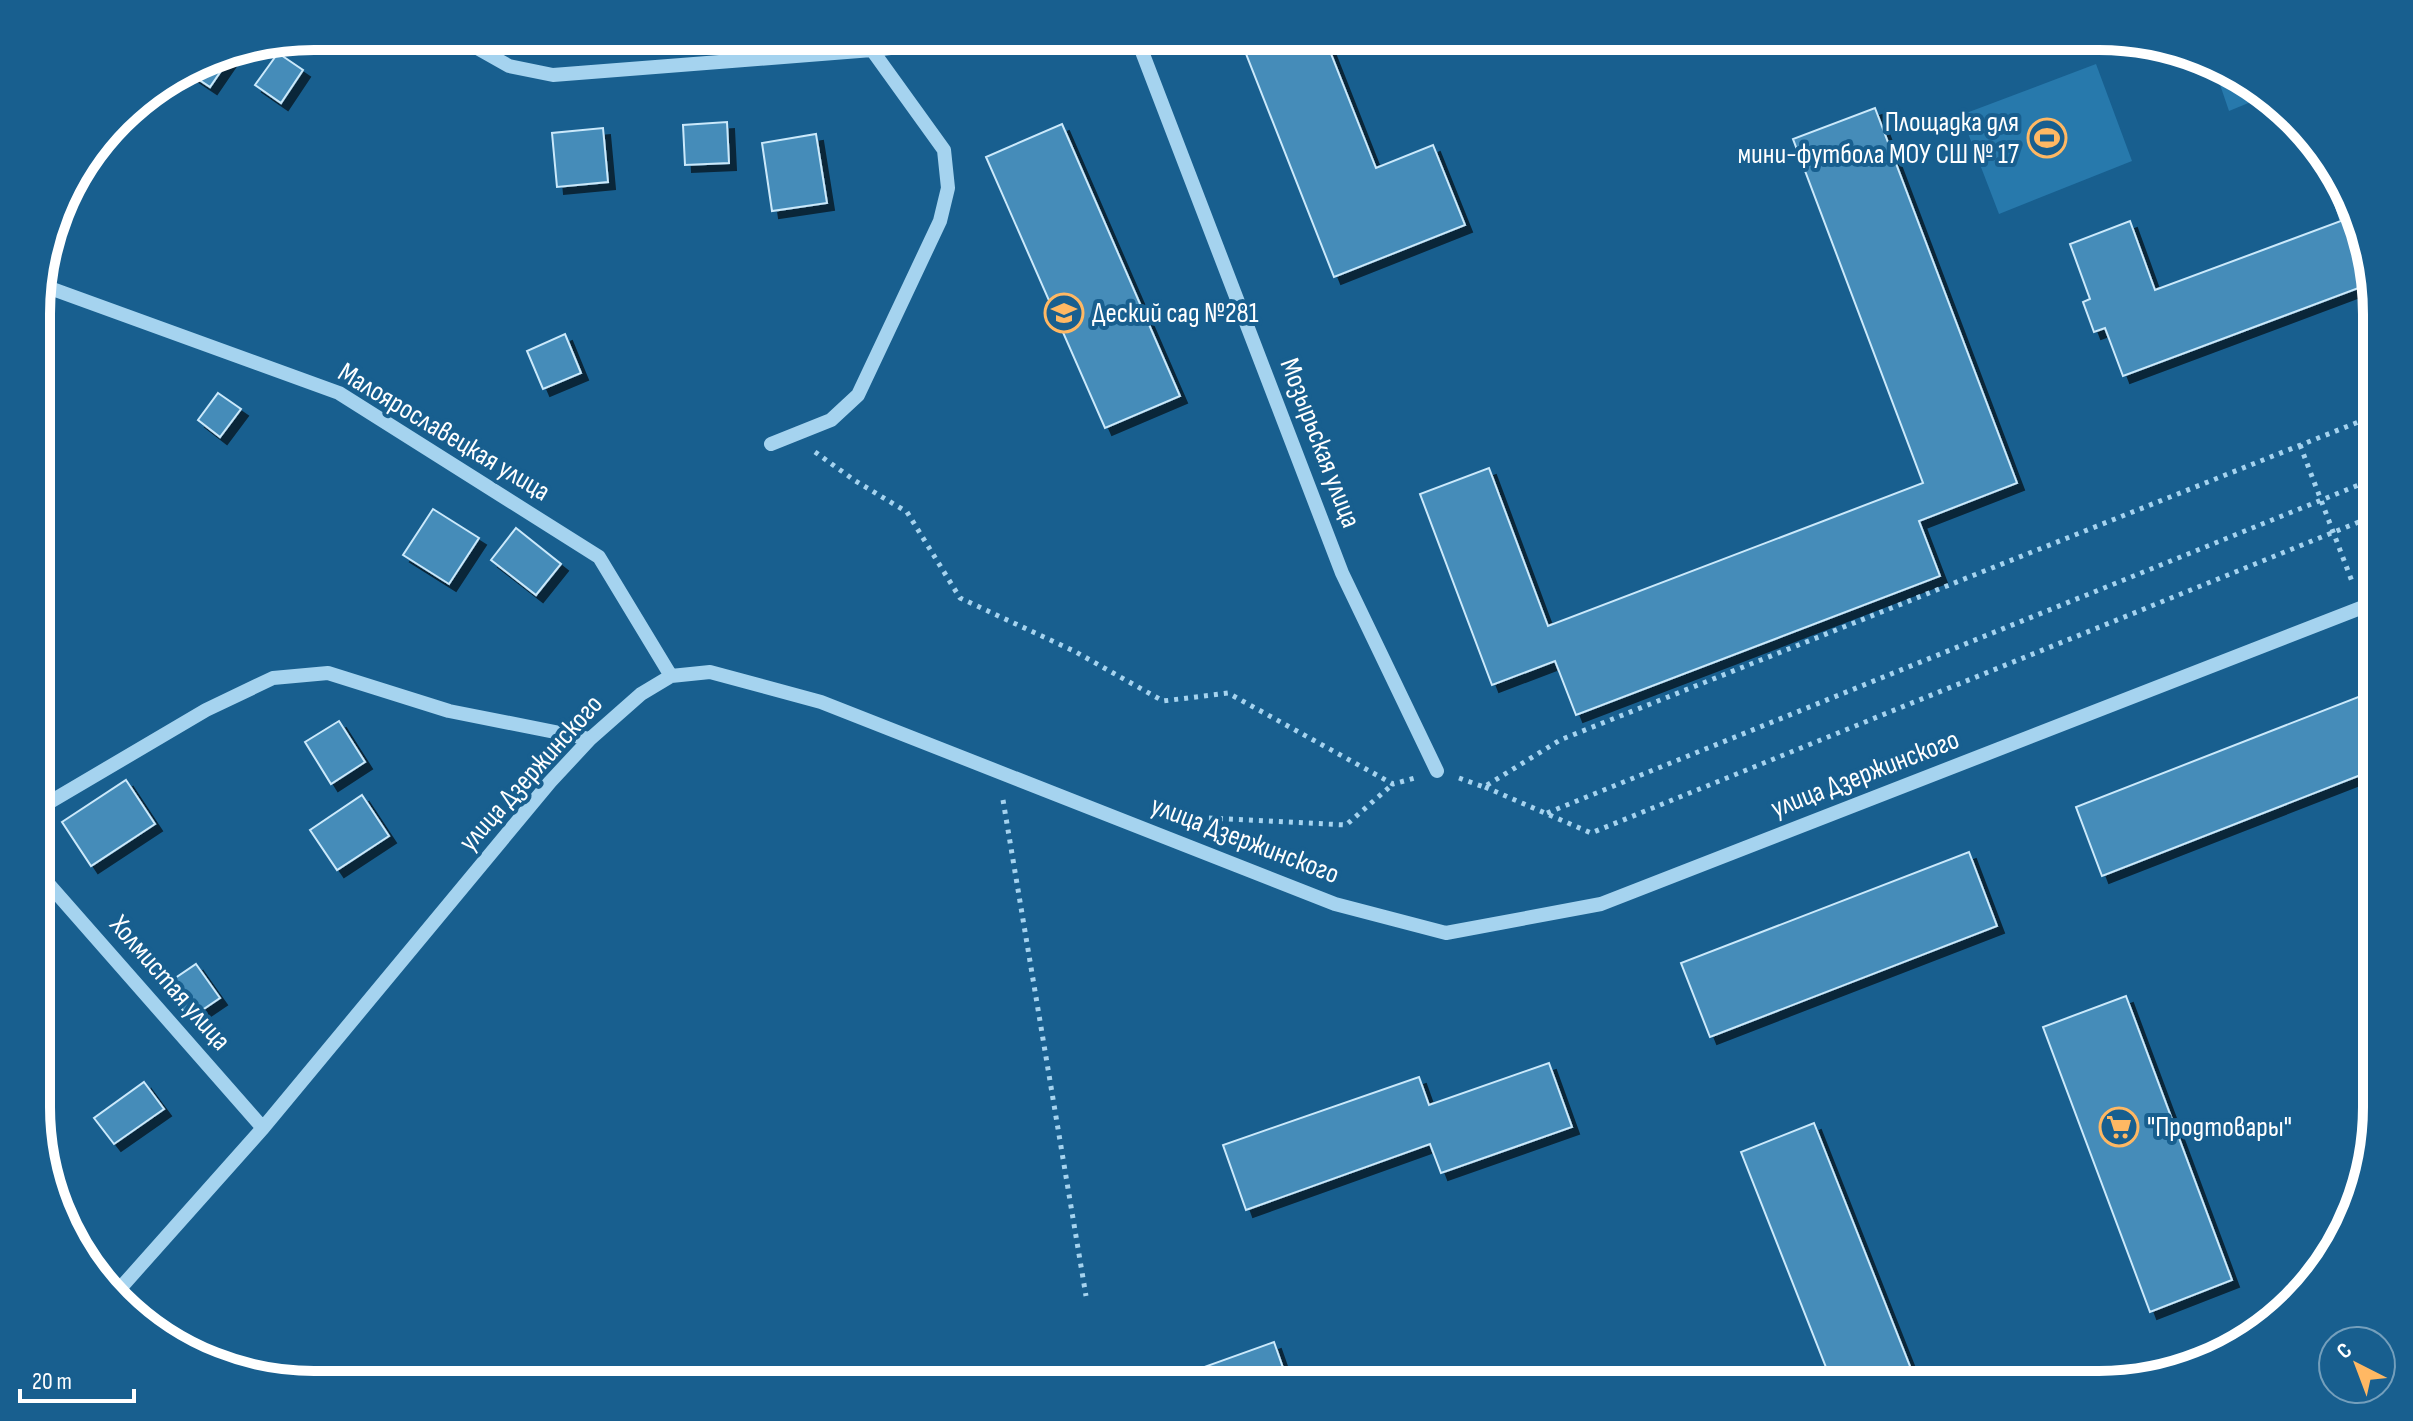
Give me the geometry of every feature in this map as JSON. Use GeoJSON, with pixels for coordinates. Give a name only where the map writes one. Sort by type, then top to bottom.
{"type":"FeatureCollection","features":[{"type":"Feature","properties":{"kind":"street"},"geometry":{"type":"LineString","coordinates":[[486,51],[509,66],[553,75],[863,51]]}},
{"type":"Feature","properties":{"kind":"street"},"geometry":{"type":"LineString","coordinates":[[771,444],[831,420],[858,395],[940,221],[948,188],[944,150],[872,51]]}},
{"type":"Feature","properties":{"kind":"street","name":"Мозырьская улица"},"geometry":{"type":"LineString","coordinates":[[1142,51],[1342,573],[1437,771]]}},
{"type":"Feature","properties":{"kind":"street","name":"Малоярославецкая улица"},"geometry":{"type":"LineString","coordinates":[[51,289],[339,393],[599,557],[671,676]]}},
{"type":"Feature","properties":{"kind":"street","name":"улица Дзержинского"},"geometry":{"type":"LineString","coordinates":[[121,1287],[263,1128],[550,782],[590,739],[641,694],[671,676],[710,672],[821,702],[1335,904],[1446,933],[1601,904],[2361,608]]}},
{"type":"Feature","properties":{"kind":"street"},"geometry":{"type":"LineString","coordinates":[[50,802],[206,710],[273,678],[328,673],[449,711],[590,739]]}},
{"type":"Feature","properties":{"kind":"street","name":"Холмистая улица"},"geometry":{"type":"LineString","coordinates":[[50,886],[263,1128]]}},
{"type":"Feature","properties":{"kind":"path"},"geometry":{"type":"LineString","coordinates":[[1484,787],[1560,740],[2362,421]]}},
{"type":"Feature","properties":{"kind":"path"},"geometry":{"type":"LineString","coordinates":[[793,436],[854,480],[907,512],[960,598],[1074,651],[1163,701],[1228,693],[1393,784]]}},
{"type":"Feature","properties":{"kind":"path"},"geometry":{"type":"LineString","coordinates":[[2300,445],[2335,531],[2361,608]]}},
{"type":"Feature","properties":{"kind":"path"},"geometry":{"type":"LineString","coordinates":[[1546,813],[2362,484]]}},
{"type":"Feature","properties":{"kind":"path"},"geometry":{"type":"LineString","coordinates":[[1178,816],[1346,825],[1393,784],[1437,771],[1484,787],[1591,833],[2362,520]]}},
{"type":"Feature","properties":{"kind":"path"},"geometry":{"type":"LineString","coordinates":[[998,771],[1086,1296]]}},
{"type":"Feature","properties":{"kind":"shaded area","name":"Площадка для мини-футбола МОУ СШ № 17"},"geometry":{"type":"Polygon","coordinates":[[[2096,64],[2132,161],[1999,214],[1961,115],[2096,64]]]}},
{"type":"Feature","properties":{"kind":"shaded area"},"geometry":{"type":"Polygon","coordinates":[[[2218,79],[2254,101],[2229,111],[2218,79]]]}},
{"type":"Feature","properties":{"kind":"building"},"geometry":{"type":"Polygon","coordinates":[[[1245,50],[1330,50],[1376,168],[1433,145],[1465,225],[1334,277],[1245,50]]]}},
{"type":"Feature","properties":{"kind":"building"},"geometry":{"type":"Polygon","coordinates":[[[278,53],[303,70],[281,103],[255,85],[278,53]]]}},
{"type":"Feature","properties":{"kind":"building"},"geometry":{"type":"Polygon","coordinates":[[[225,66],[210,87],[196,78],[225,66]]]}},
{"type":"Feature","properties":{"kind":"building"},"geometry":{"type":"Polygon","coordinates":[[[1875,108],[2017,483],[1919,521],[1940,576],[1576,715],[1555,661],[1492,685],[1420,494],[1489,468],[1548,626],[1923,483],[1793,139],[1875,108]]]}},
{"type":"Feature","properties":{"kind":"building"},"geometry":{"type":"Polygon","coordinates":[[[727,122],[729,163],[685,165],[683,125],[727,122]]]}},
{"type":"Feature","properties":{"kind":"building"},"geometry":{"type":"Polygon","coordinates":[[[1062,124],[1180,396],[1105,428],[986,157],[1062,124]]]}},
{"type":"Feature","properties":{"kind":"building"},"geometry":{"type":"Polygon","coordinates":[[[603,128],[608,182],[557,187],[552,133],[603,128]]]}},
{"type":"Feature","properties":{"kind":"building"},"geometry":{"type":"Polygon","coordinates":[[[816,134],[827,203],[772,211],[762,143],[816,134]]]}},
{"type":"Feature","properties":{"kind":"building"},"geometry":{"type":"Polygon","coordinates":[[[2327,182],[2349,229],[2361,287],[2123,376],[2105,328],[2094,332],[2083,302],[2090,299],[2070,244],[2130,221],[2155,290],[2341,221],[2327,182]]]}},
{"type":"Feature","properties":{"kind":"building"},"geometry":{"type":"Polygon","coordinates":[[[565,334],[581,373],[543,389],[527,351],[565,334]]]}},
{"type":"Feature","properties":{"kind":"building"},"geometry":{"type":"Polygon","coordinates":[[[218,393],[241,409],[220,437],[198,420],[218,393]]]}},
{"type":"Feature","properties":{"kind":"building"},"geometry":{"type":"Polygon","coordinates":[[[433,509],[479,538],[449,584],[403,555],[433,509]]]}},
{"type":"Feature","properties":{"kind":"building"},"geometry":{"type":"Polygon","coordinates":[[[516,528],[561,564],[536,595],[491,560],[516,528]]]}},
{"type":"Feature","properties":{"kind":"building"},"geometry":{"type":"Polygon","coordinates":[[[2362,696],[2362,774],[2102,876],[2076,807],[2362,696]]]}},
{"type":"Feature","properties":{"kind":"building"},"geometry":{"type":"Polygon","coordinates":[[[339,721],[365,762],[331,784],[305,742],[339,721]]]}},
{"type":"Feature","properties":{"kind":"building"},"geometry":{"type":"Polygon","coordinates":[[[126,780],[155,824],[91,866],[62,822],[126,780]]]}},
{"type":"Feature","properties":{"kind":"building"},"geometry":{"type":"Polygon","coordinates":[[[362,795],[389,836],[337,870],[310,830],[362,795]]]}},
{"type":"Feature","properties":{"kind":"building"},"geometry":{"type":"Polygon","coordinates":[[[1969,852],[1997,926],[1710,1037],[1681,963],[1969,852]]]}},
{"type":"Feature","properties":{"kind":"building"},"geometry":{"type":"Polygon","coordinates":[[[196,964],[220,998],[189,1019],[165,985],[196,964]]]}},
{"type":"Feature","properties":{"kind":"building"},"geometry":{"type":"Polygon","coordinates":[[[2126,996],[2232,1280],[2150,1312],[2043,1027],[2126,996]]]}},
{"type":"Feature","properties":{"kind":"building"},"geometry":{"type":"Polygon","coordinates":[[[1549,1063],[1572,1127],[1441,1173],[1430,1144],[1246,1210],[1223,1145],[1419,1077],[1429,1105],[1549,1063]]]}},
{"type":"Feature","properties":{"kind":"building"},"geometry":{"type":"Polygon","coordinates":[[[144,1082],[164,1109],[114,1144],[94,1118],[144,1082]]]}},
{"type":"Feature","properties":{"kind":"building"},"geometry":{"type":"Polygon","coordinates":[[[1814,1123],[1912,1370],[1827,1370],[1741,1152],[1814,1123]]]}},
{"type":"Feature","properties":{"kind":"building"},"geometry":{"type":"Polygon","coordinates":[[[1274,1342],[1284,1370],[1194,1371],[1274,1342]]]}},
{"type":"Feature","properties":{"kind":"place","name":"Площадка для мини-футбола МОУ СШ № 17"},"geometry":{"type":"Point","coordinates":[2047,138]}},
{"type":"Feature","properties":{"kind":"place","name":"Деский сад №281"},"geometry":{"type":"Point","coordinates":[1064,313]}},
{"type":"Feature","properties":{"kind":"place","name":"\"Продтовары\""},"geometry":{"type":"Point","coordinates":[2119,1127]}}]}
